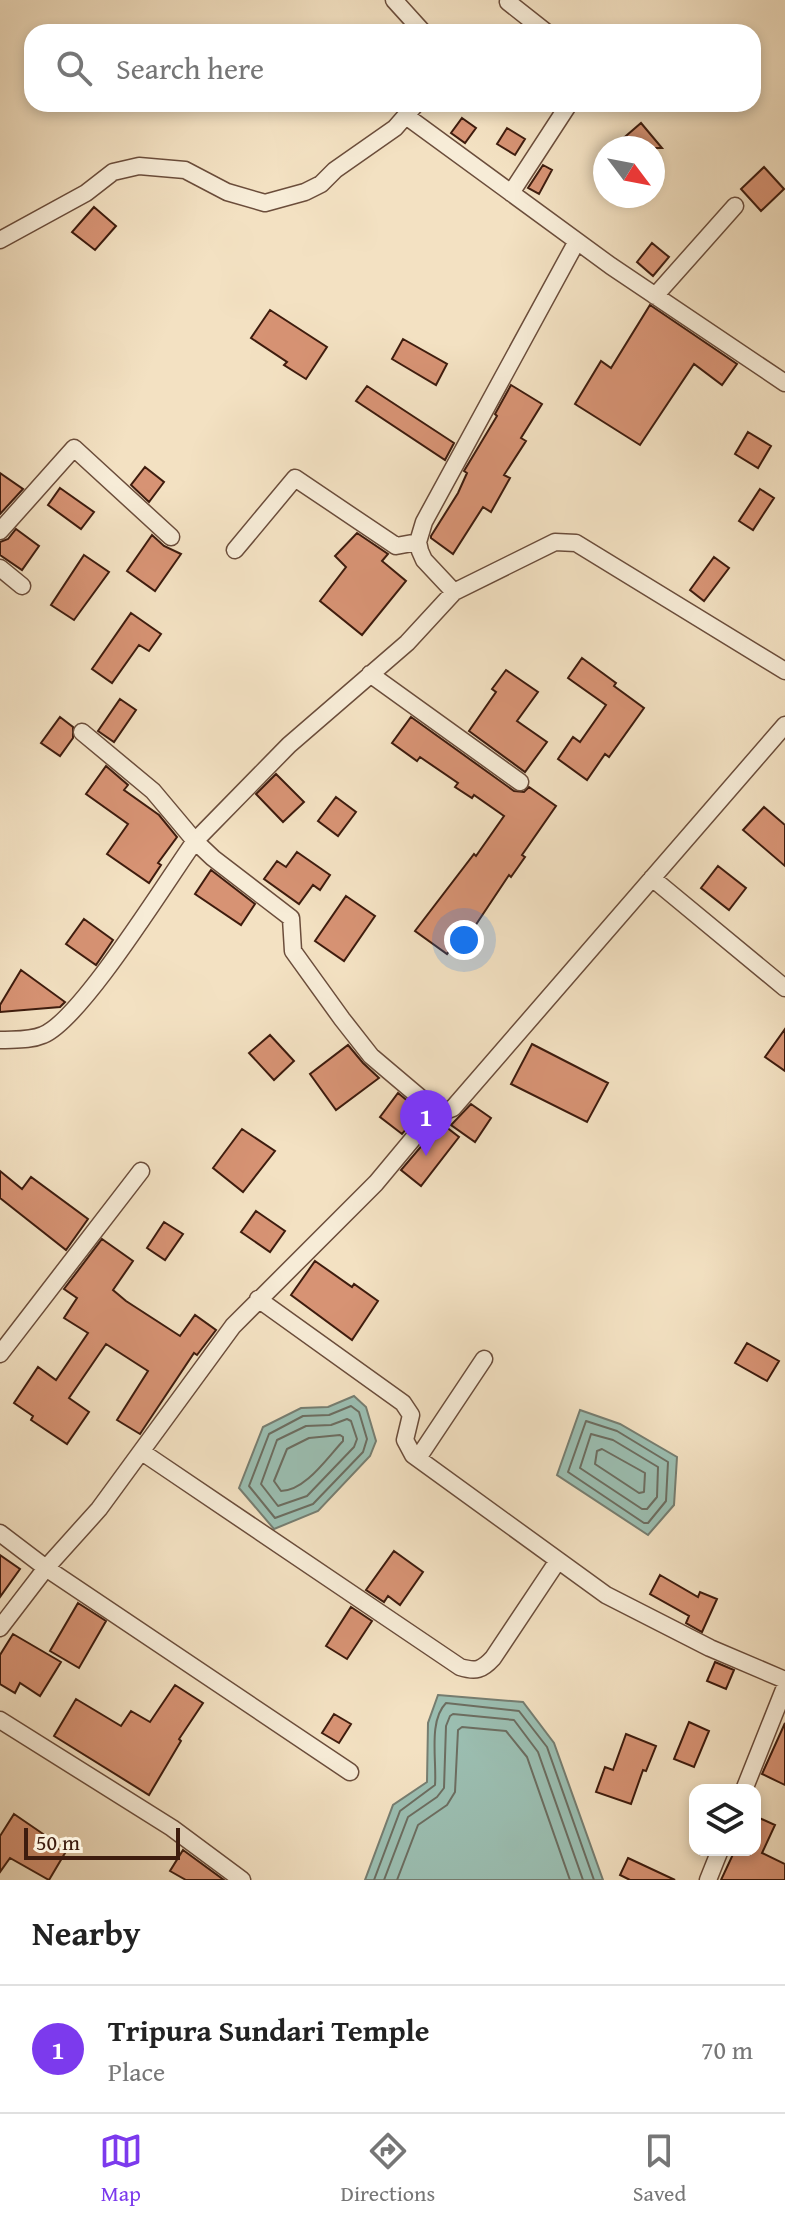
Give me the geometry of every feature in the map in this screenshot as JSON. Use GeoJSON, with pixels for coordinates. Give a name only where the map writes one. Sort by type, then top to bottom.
{"type":"FeatureCollection","features":[{"type":"Feature","properties":{"kind":"street"},"geometry":{"type":"LineString","coordinates":[[394,0],[416,24]]}},
{"type":"Feature","properties":{"kind":"street"},"geometry":{"type":"LineString","coordinates":[[508,2],[536,24]]}},
{"type":"Feature","properties":{"kind":"street"},"geometry":{"type":"LineString","coordinates":[[0,240],[86,193],[113,172],[139,166],[185,170],[227,192],[265,203],[305,192],[321,184],[335,170],[395,128],[409,112]]}},
{"type":"Feature","properties":{"kind":"street"},"geometry":{"type":"LineString","coordinates":[[413,112],[511,193],[655,296],[785,383]]}},
{"type":"Feature","properties":{"kind":"street"},"geometry":{"type":"LineString","coordinates":[[511,193],[564,112]]}},
{"type":"Feature","properties":{"kind":"street"},"geometry":{"type":"LineString","coordinates":[[655,296],[735,206]]}},
{"type":"Feature","properties":{"kind":"street"},"geometry":{"type":"LineString","coordinates":[[454,592],[424,560],[418,542],[424,522],[577,241]]}},
{"type":"Feature","properties":{"kind":"street"},"geometry":{"type":"LineString","coordinates":[[0,531],[74,448],[171,537]]}},
{"type":"Feature","properties":{"kind":"street"},"geometry":{"type":"LineString","coordinates":[[235,550],[295,478],[396,546],[418,542]]}},
{"type":"Feature","properties":{"kind":"street"},"geometry":{"type":"LineString","coordinates":[[0,1040],[44,1035],[72,1012],[195,841],[289,745],[407,643],[454,592],[555,542],[576,543],[785,671]]}},
{"type":"Feature","properties":{"kind":"street"},"geometry":{"type":"LineString","coordinates":[[0,568],[22,586]]}},
{"type":"Feature","properties":{"kind":"street"},"geometry":{"type":"LineString","coordinates":[[370,674],[520,782]]}},
{"type":"Feature","properties":{"kind":"street"},"geometry":{"type":"LineString","coordinates":[[82,732],[153,791],[213,858],[291,918],[293,951],[342,1019],[380,1065],[436,1111],[442,1112],[453,1108],[785,725]]}},
{"type":"Feature","properties":{"kind":"street"},"geometry":{"type":"LineString","coordinates":[[652,878],[785,988]]}},
{"type":"Feature","properties":{"kind":"street"},"geometry":{"type":"LineString","coordinates":[[0,1628],[142,1452],[217,1346],[258,1299],[376,1183],[436,1111]]}},
{"type":"Feature","properties":{"kind":"street"},"geometry":{"type":"LineString","coordinates":[[0,1354],[141,1171]]}},
{"type":"Feature","properties":{"kind":"street"},"geometry":{"type":"LineString","coordinates":[[258,1299],[403,1403],[411,1415],[406,1445],[418,1458],[557,1562],[606,1595],[684,1636],[785,1680]]}},
{"type":"Feature","properties":{"kind":"street"},"geometry":{"type":"LineString","coordinates":[[418,1458],[484,1359]]}},
{"type":"Feature","properties":{"kind":"street"},"geometry":{"type":"LineString","coordinates":[[142,1452],[460,1667],[472,1671],[484,1668],[493,1658],[557,1562]]}},
{"type":"Feature","properties":{"kind":"street"},"geometry":{"type":"LineString","coordinates":[[0,1533],[46,1568],[350,1772]]}},
{"type":"Feature","properties":{"kind":"street"},"geometry":{"type":"LineString","coordinates":[[746,1784],[785,1687]]}},
{"type":"Feature","properties":{"kind":"street"},"geometry":{"type":"LineString","coordinates":[[0,1720],[172,1828],[242,1880]]}},
{"type":"Feature","properties":{"kind":"street"},"geometry":{"type":"LineString","coordinates":[[708,1880],[718,1856]]}},
{"type":"Feature","properties":{"kind":"water"},"geometry":{"type":"Polygon","coordinates":[[[354,1396],[366,1407],[376,1441],[370,1456],[318,1511],[274,1529],[239,1488],[263,1427],[301,1408],[328,1407],[354,1396]]]}},
{"type":"Feature","properties":{"kind":"water"},"geometry":{"type":"Polygon","coordinates":[[[580,1410],[620,1424],[677,1457],[674,1505],[648,1535],[557,1475],[580,1410]]]}},
{"type":"Feature","properties":{"kind":"water"},"geometry":{"type":"Polygon","coordinates":[[[438,1695],[523,1702],[554,1743],[603,1880],[365,1880],[393,1805],[427,1782],[428,1723],[438,1695]]]}},
{"type":"Feature","properties":{"kind":"building"},"geometry":{"type":"Polygon","coordinates":[[[462,118],[476,128],[465,143],[451,133],[462,118]]]}},
{"type":"Feature","properties":{"kind":"building"},"geometry":{"type":"Polygon","coordinates":[[[641,123],[652,136],[626,136],[641,123]]]}},
{"type":"Feature","properties":{"kind":"building"},"geometry":{"type":"Polygon","coordinates":[[[507,128],[525,139],[515,155],[497,144],[507,128]]]}},
{"type":"Feature","properties":{"kind":"building"},"geometry":{"type":"Polygon","coordinates":[[[543,165],[552,170],[539,194],[528,188],[543,165]]]}},
{"type":"Feature","properties":{"kind":"building"},"geometry":{"type":"Polygon","coordinates":[[[764,167],[784,189],[761,211],[741,189],[764,167]]]}},
{"type":"Feature","properties":{"kind":"building"},"geometry":{"type":"Polygon","coordinates":[[[94,207],[116,226],[95,250],[72,232],[94,207]]]}},
{"type":"Feature","properties":{"kind":"building"},"geometry":{"type":"Polygon","coordinates":[[[652,243],[669,257],[653,276],[637,262],[652,243]]]}},
{"type":"Feature","properties":{"kind":"building"},"geometry":{"type":"Polygon","coordinates":[[[650,305],[737,364],[722,385],[694,364],[640,445],[575,404],[601,361],[611,368],[650,305]]]}},
{"type":"Feature","properties":{"kind":"building"},"geometry":{"type":"Polygon","coordinates":[[[270,310],[327,347],[306,379],[251,338],[270,310]]]}},
{"type":"Feature","properties":{"kind":"building"},"geometry":{"type":"Polygon","coordinates":[[[403,339],[447,364],[436,385],[392,359],[403,339]]]}},
{"type":"Feature","properties":{"kind":"building"},"geometry":{"type":"Polygon","coordinates":[[[511,385],[542,404],[521,438],[526,441],[504,475],[510,478],[491,512],[483,507],[453,554],[431,536],[458,493],[467,473],[464,471],[497,416],[495,414],[511,385]]]}},
{"type":"Feature","properties":{"kind":"building"},"geometry":{"type":"Polygon","coordinates":[[[367,386],[454,443],[445,460],[356,401],[367,386]]]}},
{"type":"Feature","properties":{"kind":"building"},"geometry":{"type":"Polygon","coordinates":[[[748,432],[771,446],[758,468],[735,454],[748,432]]]}},
{"type":"Feature","properties":{"kind":"building"},"geometry":{"type":"Polygon","coordinates":[[[145,467],[164,482],[149,502],[131,485],[145,467]]]}},
{"type":"Feature","properties":{"kind":"building"},"geometry":{"type":"Polygon","coordinates":[[[0,473],[23,489],[0,514],[0,473]]]}},
{"type":"Feature","properties":{"kind":"building"},"geometry":{"type":"Polygon","coordinates":[[[60,488],[94,512],[81,529],[48,505],[60,488]]]}},
{"type":"Feature","properties":{"kind":"building"},"geometry":{"type":"Polygon","coordinates":[[[760,489],[774,498],[753,530],[739,521],[760,489]]]}},
{"type":"Feature","properties":{"kind":"building"},"geometry":{"type":"Polygon","coordinates":[[[16,529],[39,546],[22,570],[0,555],[0,542],[8,539],[16,529]]]}},
{"type":"Feature","properties":{"kind":"building"},"geometry":{"type":"Polygon","coordinates":[[[357,533],[388,554],[382,561],[406,581],[362,635],[320,601],[346,567],[335,556],[357,533]]]}},
{"type":"Feature","properties":{"kind":"building"},"geometry":{"type":"Polygon","coordinates":[[[152,535],[164,546],[181,554],[155,591],[127,571],[152,535]]]}},
{"type":"Feature","properties":{"kind":"building"},"geometry":{"type":"Polygon","coordinates":[[[84,555],[109,572],[74,620],[51,605],[84,555]]]}},
{"type":"Feature","properties":{"kind":"building"},"geometry":{"type":"Polygon","coordinates":[[[714,557],[729,568],[704,601],[690,590],[714,557]]]}},
{"type":"Feature","properties":{"kind":"building"},"geometry":{"type":"Polygon","coordinates":[[[131,613],[161,634],[149,651],[139,645],[112,683],[92,669],[131,613]]]}},
{"type":"Feature","properties":{"kind":"building"},"geometry":{"type":"Polygon","coordinates":[[[582,658],[644,708],[609,757],[605,754],[587,780],[558,759],[573,737],[580,742],[606,705],[568,678],[582,658]]]}},
{"type":"Feature","properties":{"kind":"building"},"geometry":{"type":"Polygon","coordinates":[[[506,670],[538,692],[517,721],[547,742],[525,772],[469,731],[496,692],[492,689],[506,670]]]}},
{"type":"Feature","properties":{"kind":"building"},"geometry":{"type":"Polygon","coordinates":[[[120,699],[136,710],[114,742],[98,731],[120,699]]]}},
{"type":"Feature","properties":{"kind":"building"},"geometry":{"type":"Polygon","coordinates":[[[60,717],[73,727],[73,738],[60,756],[41,743],[60,717]]]}},
{"type":"Feature","properties":{"kind":"building"},"geometry":{"type":"Polygon","coordinates":[[[411,717],[514,791],[524,792],[529,787],[556,806],[522,855],[525,857],[511,877],[509,875],[473,929],[468,925],[447,954],[415,931],[504,816],[474,795],[472,798],[455,787],[458,783],[420,757],[417,761],[392,743],[411,717]]]}},
{"type":"Feature","properties":{"kind":"building"},"geometry":{"type":"Polygon","coordinates":[[[106,766],[128,785],[124,790],[159,815],[177,837],[158,863],[161,865],[149,883],[107,854],[128,824],[86,794],[106,766]]]}},
{"type":"Feature","properties":{"kind":"building"},"geometry":{"type":"Polygon","coordinates":[[[276,774],[304,802],[283,822],[256,794],[276,774]]]}},
{"type":"Feature","properties":{"kind":"building"},"geometry":{"type":"Polygon","coordinates":[[[336,797],[356,812],[338,836],[318,821],[336,797]]]}},
{"type":"Feature","properties":{"kind":"building"},"geometry":{"type":"Polygon","coordinates":[[[764,807],[785,825],[785,866],[743,830],[764,807]]]}},
{"type":"Feature","properties":{"kind":"building"},"geometry":{"type":"Polygon","coordinates":[[[297,852],[330,875],[320,890],[313,885],[299,904],[264,879],[277,861],[286,867],[297,852]]]}},
{"type":"Feature","properties":{"kind":"building"},"geometry":{"type":"Polygon","coordinates":[[[718,866],[746,888],[729,910],[701,888],[718,866]]]}},
{"type":"Feature","properties":{"kind":"building"},"geometry":{"type":"Polygon","coordinates":[[[211,870],[255,904],[241,925],[195,894],[211,870]]]}},
{"type":"Feature","properties":{"kind":"building"},"geometry":{"type":"Polygon","coordinates":[[[346,896],[375,916],[344,961],[315,941],[346,896]]]}},
{"type":"Feature","properties":{"kind":"building"},"geometry":{"type":"Polygon","coordinates":[[[84,919],[113,940],[96,965],[66,944],[84,919]]]}},
{"type":"Feature","properties":{"kind":"building"},"geometry":{"type":"Polygon","coordinates":[[[21,970],[65,1002],[60,1007],[0,1012],[0,1005],[21,970]]]}},
{"type":"Feature","properties":{"kind":"building"},"geometry":{"type":"Polygon","coordinates":[[[785,1029],[785,1071],[765,1057],[785,1029]]]}},
{"type":"Feature","properties":{"kind":"building"},"geometry":{"type":"Polygon","coordinates":[[[270,1035],[294,1061],[274,1080],[249,1053],[270,1035]]]}},
{"type":"Feature","properties":{"kind":"building"},"geometry":{"type":"Polygon","coordinates":[[[532,1044],[608,1083],[587,1122],[511,1084],[532,1044]]]}},
{"type":"Feature","properties":{"kind":"building"},"geometry":{"type":"Polygon","coordinates":[[[348,1045],[379,1078],[336,1110],[310,1074],[348,1045]]]}},
{"type":"Feature","properties":{"kind":"building"},"geometry":{"type":"Polygon","coordinates":[[[398,1093],[421,1112],[402,1134],[380,1117],[398,1093]]]}},
{"type":"Feature","properties":{"kind":"building"},"geometry":{"type":"Polygon","coordinates":[[[471,1104],[491,1118],[475,1142],[451,1125],[471,1104]]]}},
{"type":"Feature","properties":{"kind":"building"},"geometry":{"type":"Polygon","coordinates":[[[441,1123],[459,1137],[421,1186],[401,1170],[441,1123]]]}},
{"type":"Feature","properties":{"kind":"building"},"geometry":{"type":"Polygon","coordinates":[[[242,1129],[275,1151],[243,1192],[213,1168],[242,1129]]]}},
{"type":"Feature","properties":{"kind":"building"},"geometry":{"type":"Polygon","coordinates":[[[0,1171],[22,1189],[31,1177],[88,1219],[66,1250],[0,1198],[0,1171]]]}},
{"type":"Feature","properties":{"kind":"building"},"geometry":{"type":"Polygon","coordinates":[[[256,1211],[285,1231],[270,1252],[241,1232],[256,1211]]]}},
{"type":"Feature","properties":{"kind":"building"},"geometry":{"type":"Polygon","coordinates":[[[164,1222],[183,1234],[165,1260],[147,1248],[164,1222]]]}},
{"type":"Feature","properties":{"kind":"building"},"geometry":{"type":"Polygon","coordinates":[[[102,1239],[133,1261],[113,1290],[126,1301],[180,1336],[195,1315],[216,1330],[197,1355],[194,1353],[140,1434],[117,1420],[148,1371],[106,1344],[69,1398],[89,1412],[67,1444],[31,1420],[33,1416],[14,1403],[38,1367],[56,1380],[88,1333],[64,1318],[77,1298],[64,1289],[102,1239]]]}},
{"type":"Feature","properties":{"kind":"building"},"geometry":{"type":"Polygon","coordinates":[[[315,1261],[378,1301],[352,1340],[291,1295],[315,1261]]]}},
{"type":"Feature","properties":{"kind":"building"},"geometry":{"type":"Polygon","coordinates":[[[747,1343],[779,1361],[767,1381],[735,1363],[747,1343]]]}},
{"type":"Feature","properties":{"kind":"building"},"geometry":{"type":"Polygon","coordinates":[[[394,1551],[423,1572],[400,1605],[388,1596],[384,1602],[366,1590],[394,1551]]]}},
{"type":"Feature","properties":{"kind":"building"},"geometry":{"type":"Polygon","coordinates":[[[0,1555],[20,1569],[0,1597],[0,1555]]]}},
{"type":"Feature","properties":{"kind":"building"},"geometry":{"type":"Polygon","coordinates":[[[660,1575],[698,1597],[700,1592],[717,1599],[702,1632],[686,1623],[689,1616],[650,1594],[660,1575]]]}},
{"type":"Feature","properties":{"kind":"building"},"geometry":{"type":"Polygon","coordinates":[[[78,1603],[106,1621],[79,1668],[50,1651],[78,1603]]]}},
{"type":"Feature","properties":{"kind":"building"},"geometry":{"type":"Polygon","coordinates":[[[351,1607],[372,1621],[347,1659],[326,1646],[351,1607]]]}},
{"type":"Feature","properties":{"kind":"building"},"geometry":{"type":"Polygon","coordinates":[[[13,1634],[61,1662],[40,1696],[20,1683],[15,1693],[0,1684],[0,1655],[13,1634]]]}},
{"type":"Feature","properties":{"kind":"building"},"geometry":{"type":"Polygon","coordinates":[[[715,1662],[734,1670],[726,1689],[707,1681],[715,1662]]]}},
{"type":"Feature","properties":{"kind":"building"},"geometry":{"type":"Polygon","coordinates":[[[175,1685],[203,1703],[179,1739],[181,1741],[149,1795],[54,1736],[76,1699],[121,1726],[131,1711],[150,1722],[175,1685]]]}},
{"type":"Feature","properties":{"kind":"building"},"geometry":{"type":"Polygon","coordinates":[[[334,1714],[351,1724],[339,1743],[322,1733],[334,1714]]]}},
{"type":"Feature","properties":{"kind":"building"},"geometry":{"type":"Polygon","coordinates":[[[689,1722],[709,1731],[694,1767],[674,1759],[689,1722]]]}},
{"type":"Feature","properties":{"kind":"building"},"geometry":{"type":"Polygon","coordinates":[[[785,1723],[785,1785],[762,1774],[785,1723]]]}},
{"type":"Feature","properties":{"kind":"building"},"geometry":{"type":"Polygon","coordinates":[[[626,1734],[656,1746],[646,1771],[643,1770],[631,1804],[596,1792],[605,1767],[613,1770],[626,1734]]]}},
{"type":"Feature","properties":{"kind":"building"},"geometry":{"type":"Polygon","coordinates":[[[14,1814],[65,1853],[49,1880],[10,1858],[0,1872],[0,1836],[14,1814]]]}},
{"type":"Feature","properties":{"kind":"building"},"geometry":{"type":"Polygon","coordinates":[[[761,1819],[775,1825],[762,1853],[785,1864],[785,1880],[721,1880],[732,1856],[761,1856],[761,1819]]]}},
{"type":"Feature","properties":{"kind":"building"},"geometry":{"type":"Polygon","coordinates":[[[183,1850],[224,1880],[186,1880],[170,1871],[183,1850]]]}},
{"type":"Feature","properties":{"kind":"building"},"geometry":{"type":"Polygon","coordinates":[[[628,1858],[675,1880],[630,1880],[620,1875],[628,1858]]]}},
{"type":"Feature","properties":{"kind":"place","name":"Tripura Sundari Temple"},"geometry":{"type":"Point","coordinates":[426,1156]}}]}
